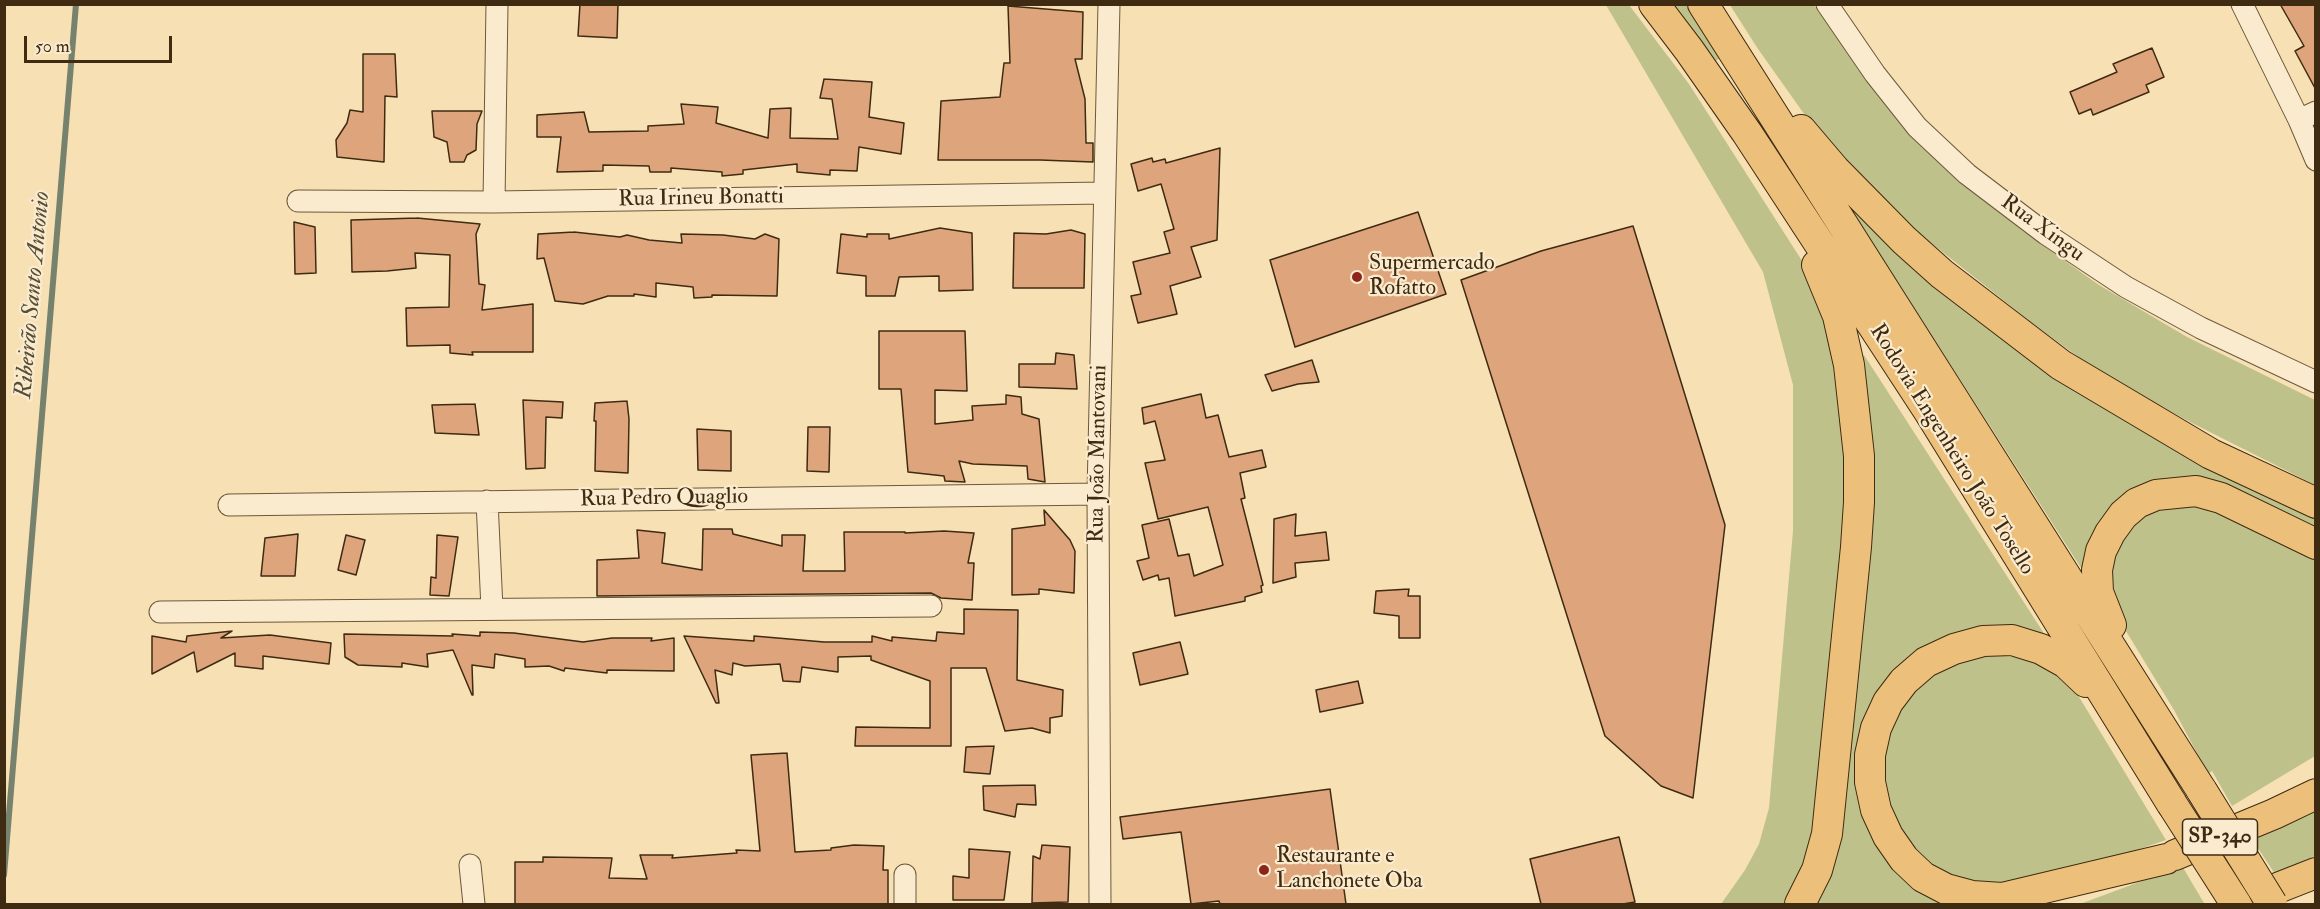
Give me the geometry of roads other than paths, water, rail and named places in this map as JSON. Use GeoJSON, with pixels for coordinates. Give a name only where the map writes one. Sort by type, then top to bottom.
{"type":"FeatureCollection","features":[{"type":"Feature","properties":{"kind":"highway","name":"Rodovia Engenheiro João Tosello"},"geometry":{"type":"LineString","coordinates":[[1654,4],[1747,133],[1930,413],[2152,775],[2236,904]]}},
{"type":"Feature","properties":{"kind":"highway","name":"Rodovia Engenheiro João Tosello"},"geometry":{"type":"LineString","coordinates":[[1703,4],[2272,904]]}},
{"type":"Feature","properties":{"kind":"highway"},"geometry":{"type":"LineString","coordinates":[[1709,4],[1811,143],[1867,204],[1942,274],[2061,366],[2211,454],[2316,503]]}},
{"type":"Feature","properties":{"kind":"highway"},"geometry":{"type":"LineString","coordinates":[[1747,133],[1804,237],[1838,316],[1849,365],[1859,456],[1856,547],[1827,834],[1817,870],[1800,904]]}},
{"type":"Feature","properties":{"kind":"highway"},"geometry":{"type":"LineString","coordinates":[[2194,780],[2106,615],[2098,592],[2097,570],[2101,551],[2110,533],[2123,515],[2137,503],[2156,495],[2196,491],[2244,508],[2316,544]]}},
{"type":"Feature","properties":{"kind":"highway"},"geometry":{"type":"LineString","coordinates":[[2152,775],[2090,686],[2082,678],[2066,663],[2042,649],[2012,640],[1983,641],[1954,649],[1926,662],[1904,681],[1888,702],[1876,728],[1870,755],[1870,782],[1876,810],[1888,836],[1904,859],[1923,877],[1946,889],[1972,896],[2002,898],[2166,859]]}},
{"type":"Feature","properties":{"kind":"highway"},"geometry":{"type":"LineString","coordinates":[[2274,814],[2316,778]]}},
{"type":"Feature","properties":{"kind":"highway","name":"SP-340"},"geometry":{"type":"LineString","coordinates":[[2043,904],[2166,859],[2316,794]]}},
{"type":"Feature","properties":{"kind":"highway"},"geometry":{"type":"LineString","coordinates":[[2236,904],[2316,873]]}},
{"type":"Feature","properties":{"kind":"street"},"geometry":{"type":"LineString","coordinates":[[494,202],[497,4]]}},
{"type":"Feature","properties":{"kind":"street","name":"Rua João Mantovani"},"geometry":{"type":"LineString","coordinates":[[1100,904],[1098,494],[1109,4]]}},
{"type":"Feature","properties":{"kind":"street","name":"Rua Xingu"},"geometry":{"type":"LineString","coordinates":[[1827,4],[1875,74],[1917,127],[1967,174],[2046,234],[2126,287],[2201,328],[2316,382]]}},
{"type":"Feature","properties":{"kind":"street"},"geometry":{"type":"LineString","coordinates":[[2242,4],[2307,116],[2316,160]]}},
{"type":"Feature","properties":{"kind":"street","name":"Rua Irineu Bonatti"},"geometry":{"type":"LineString","coordinates":[[298,201],[494,202],[1104,194]]}},
{"type":"Feature","properties":{"kind":"street","name":"Rua Pedro Quaglio"},"geometry":{"type":"LineString","coordinates":[[230,505],[1098,494]]}},
{"type":"Feature","properties":{"kind":"street"},"geometry":{"type":"LineString","coordinates":[[487,501],[492,609]]}},
{"type":"Feature","properties":{"kind":"street"},"geometry":{"type":"LineString","coordinates":[[160,612],[931,606]]}},
{"type":"Feature","properties":{"kind":"street"},"geometry":{"type":"LineString","coordinates":[[470,865],[474,904]]}},
{"type":"Feature","properties":{"kind":"street"},"geometry":{"type":"LineString","coordinates":[[905,875],[905,904]]}},
{"type":"Feature","properties":{"kind":"waterway","name":"Ribeirão Santo Antonio"},"geometry":{"type":"LineString","coordinates":[[4,875],[76,4]]}},
{"type":"Feature","properties":{"kind":"place","name":"Supermercado Rofatto"},"geometry":{"type":"Point","coordinates":[1357,277]}},
{"type":"Feature","properties":{"kind":"place","name":"Restaurante e Lanchonete Oba"},"geometry":{"type":"Point","coordinates":[1264,870]}}]}
